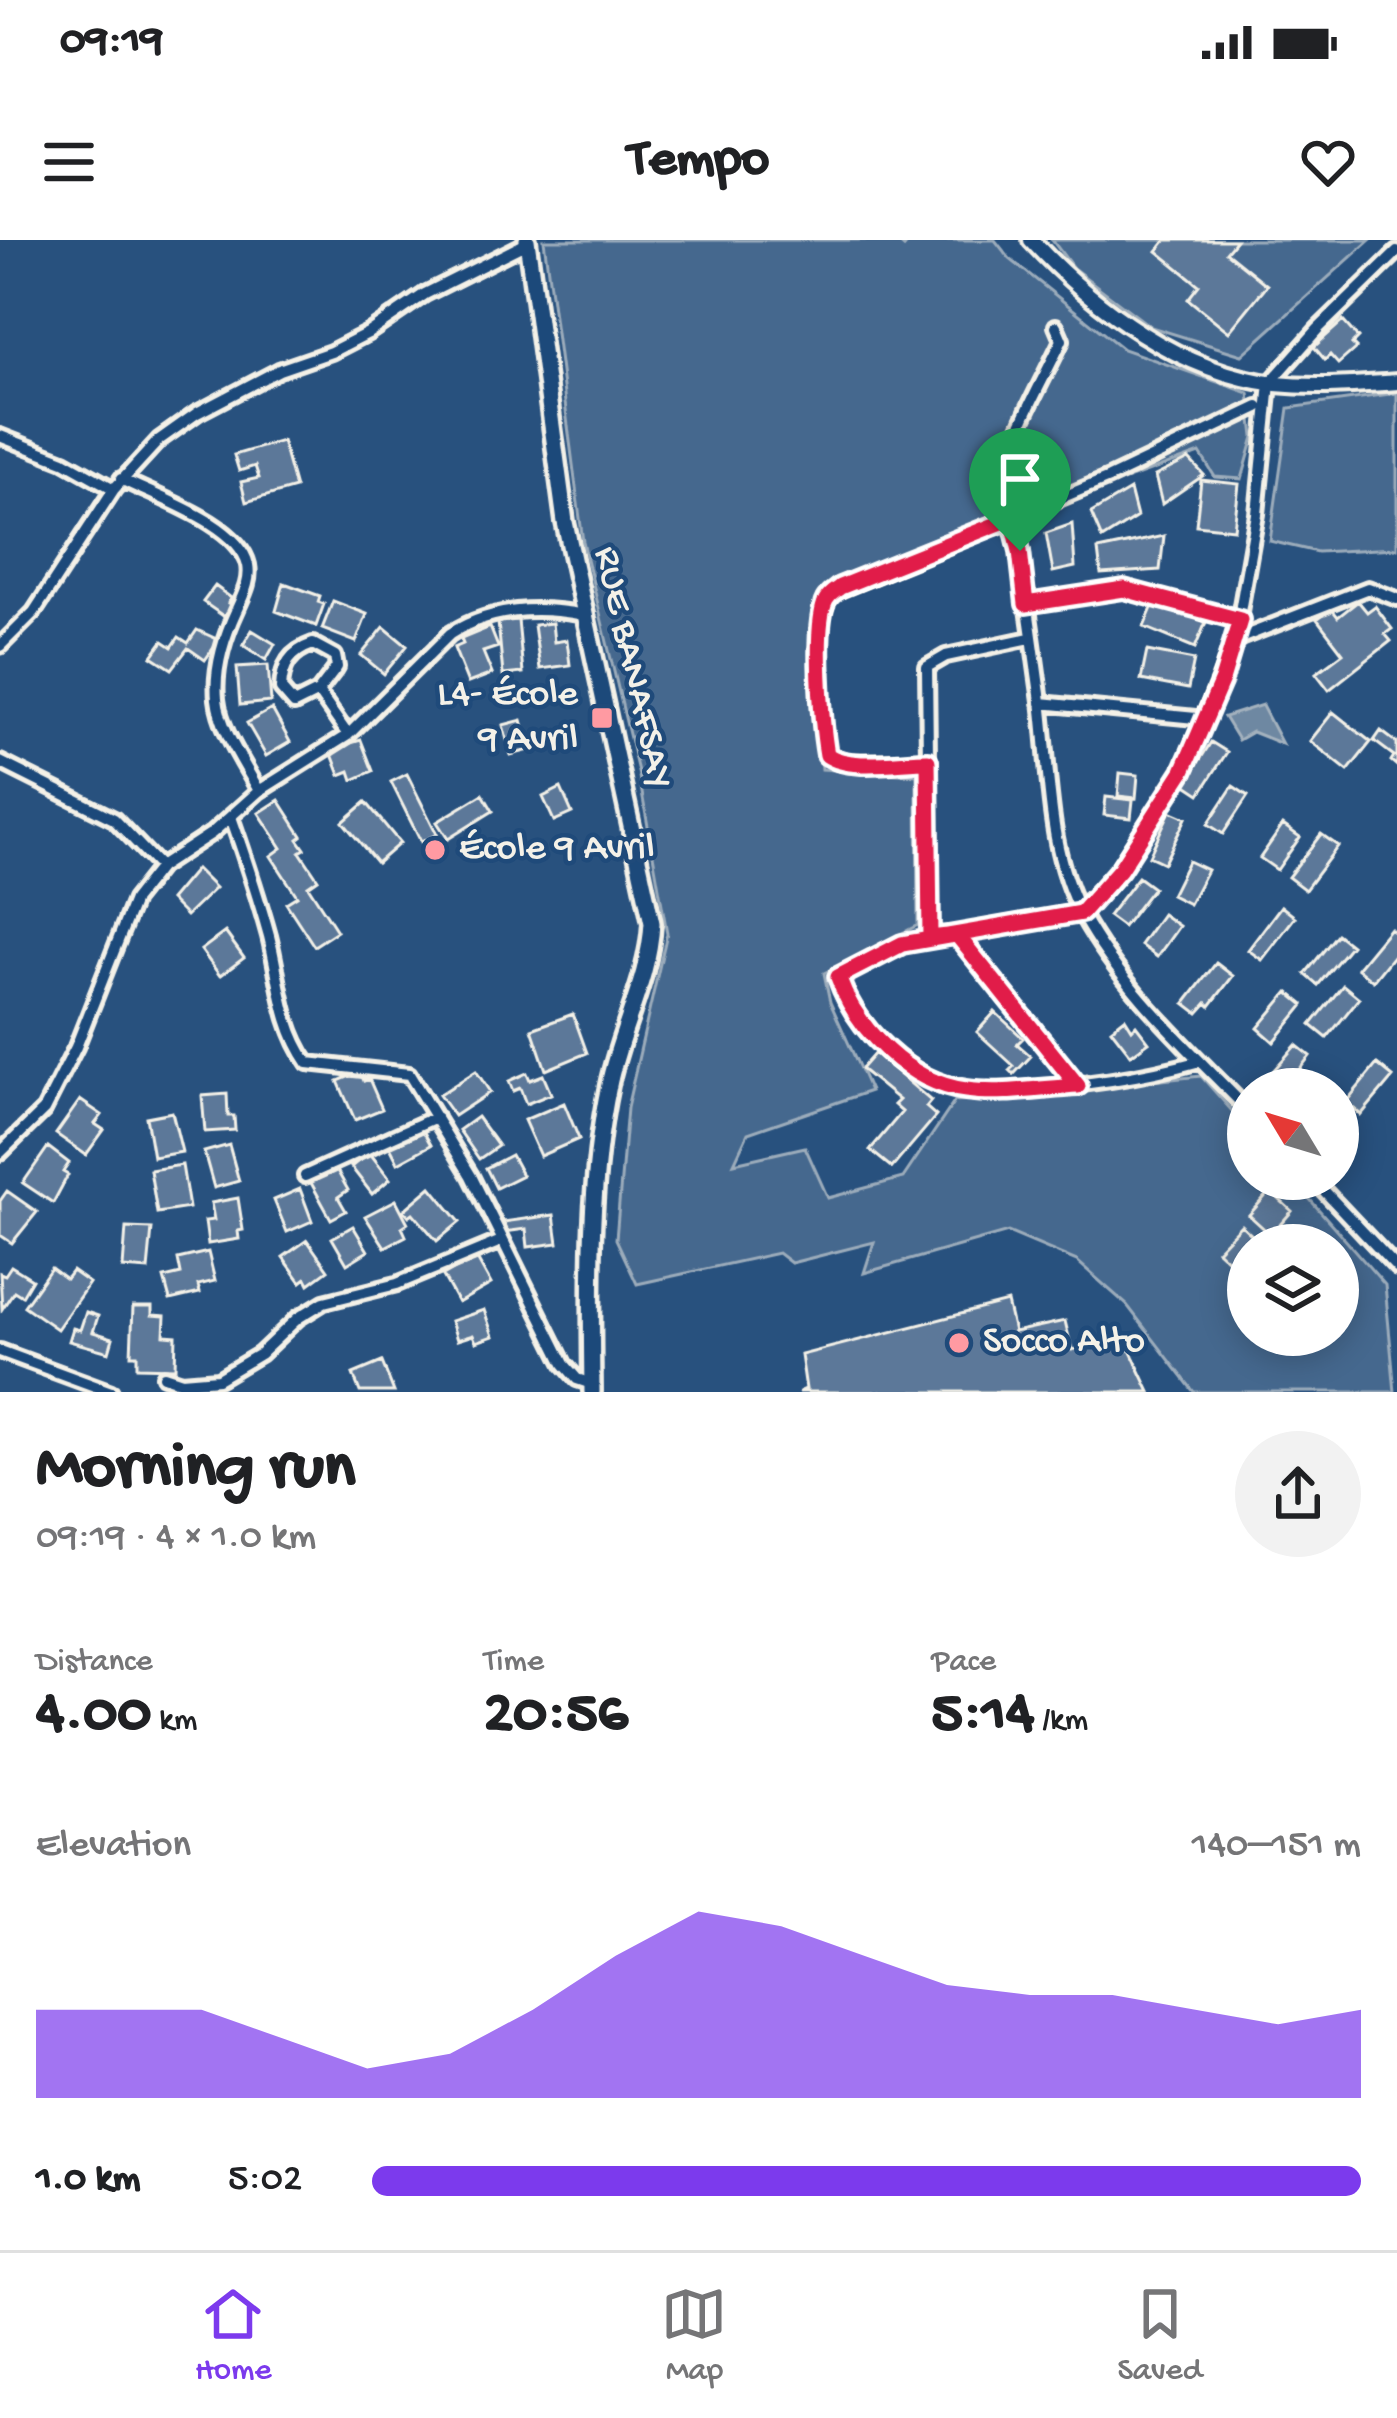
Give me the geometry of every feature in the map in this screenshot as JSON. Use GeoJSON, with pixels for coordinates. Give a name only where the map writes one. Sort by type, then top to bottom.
{"type":"FeatureCollection","features":[{"type":"Feature","properties":{"kind":"main road","name":"RUE BANAFSAY"},"geometry":{"type":"LineString","coordinates":[[527,242],[565,522],[652,923],[644,970],[610,1079],[599,1144],[592,1388]]}},
{"type":"Feature","properties":{"kind":"street"},"geometry":{"type":"LineString","coordinates":[[494,240],[502,256]]}},
{"type":"Feature","properties":{"kind":"street"},"geometry":{"type":"LineString","coordinates":[[1031,240],[1085,292],[1138,332],[1186,356],[1270,383],[1351,386],[1397,382]]}},
{"type":"Feature","properties":{"kind":"street"},"geometry":{"type":"LineString","coordinates":[[0,646],[44,598],[118,484],[159,440],[196,413],[279,370],[368,333],[425,294],[527,242]]}},
{"type":"Feature","properties":{"kind":"street"},"geometry":{"type":"LineString","coordinates":[[1200,1060],[1078,1086],[958,1089],[917,1072],[886,1047],[850,1006],[838,977],[886,950],[930,938],[1081,913],[1108,885],[1183,771],[1235,640],[1270,417],[1270,383],[1397,252]]}},
{"type":"Feature","properties":{"kind":"street"},"geometry":{"type":"LineString","coordinates":[[1057,326],[1061,340],[1009,466],[1006,500],[1041,703],[1050,808],[1081,913],[1123,975],[1227,1088]]}},
{"type":"Feature","properties":{"kind":"street"},"geometry":{"type":"LineString","coordinates":[[928,761],[849,762],[827,755],[821,691],[825,603],[840,587],[1109,478],[1258,407]]}},
{"type":"Feature","properties":{"kind":"street"},"geometry":{"type":"LineString","coordinates":[[0,436],[215,524],[236,541],[248,561],[249,579],[226,631],[217,669],[217,702],[259,791]]}},
{"type":"Feature","properties":{"kind":"street"},"geometry":{"type":"LineString","coordinates":[[1235,640],[1368,588],[1397,599]]}},
{"type":"Feature","properties":{"kind":"street"},"geometry":{"type":"LineString","coordinates":[[1026,604],[1124,589],[1240,620]]}},
{"type":"Feature","properties":{"kind":"street"},"geometry":{"type":"LineString","coordinates":[[0,1153],[44,1110],[76,1047],[134,900],[160,867],[259,791],[348,735],[450,634],[468,622],[547,609],[584,615]]}},
{"type":"Feature","properties":{"kind":"street"},"geometry":{"type":"LineString","coordinates":[[292,635],[296,650]]}},
{"type":"Feature","properties":{"kind":"street"},"geometry":{"type":"LineString","coordinates":[[930,938],[925,685],[930,663],[1030,638]]}},
{"type":"Feature","properties":{"kind":"street"},"geometry":{"type":"LineString","coordinates":[[313,644],[335,656],[338,667],[318,692],[294,704],[284,697],[284,669],[296,650],[313,644]]}},
{"type":"Feature","properties":{"kind":"street"},"geometry":{"type":"LineString","coordinates":[[318,692],[348,735]]}},
{"type":"Feature","properties":{"kind":"street"},"geometry":{"type":"LineString","coordinates":[[1041,703],[1206,719]]}},
{"type":"Feature","properties":{"kind":"street"},"geometry":{"type":"LineString","coordinates":[[0,762],[114,819],[160,867]]}},
{"type":"Feature","properties":{"kind":"street"},"geometry":{"type":"LineString","coordinates":[[231,817],[256,889],[287,1023],[304,1057],[308,1063],[406,1072],[471,1175],[564,1364],[592,1388]]}},
{"type":"Feature","properties":{"kind":"street"},"geometry":{"type":"LineString","coordinates":[[957,935],[1078,1086]]}},
{"type":"Feature","properties":{"kind":"street"},"geometry":{"type":"LineString","coordinates":[[305,1176],[436,1117]]}},
{"type":"Feature","properties":{"kind":"street"},"geometry":{"type":"LineString","coordinates":[[1332,1200],[1397,1268]]}},
{"type":"Feature","properties":{"kind":"street"},"geometry":{"type":"LineString","coordinates":[[164,1376],[182,1382],[218,1379],[260,1354],[298,1318],[324,1302],[397,1284],[501,1241]]}},
{"type":"Feature","properties":{"kind":"street"},"geometry":{"type":"LineString","coordinates":[[0,1351],[111,1392]]}},
{"type":"Feature","properties":{"kind":"shaded area"},"geometry":{"type":"Polygon","coordinates":[[[544,240],[896,240],[904,247],[910,240],[995,240],[1010,259],[1123,349],[1249,393],[1254,437],[1242,479],[1215,477],[1200,453],[825,588],[813,633],[822,769],[917,775],[918,925],[824,973],[830,1002],[870,1091],[748,1133],[734,1163],[805,1147],[828,1198],[903,1178],[955,1101],[1201,1076],[1227,1105],[1227,1200],[1310,1200],[1331,1224],[1227,1224],[1227,1356],[1359,1356],[1359,1255],[1385,1285],[1395,1392],[1194,1392],[1127,1305],[1077,1261],[1008,1232],[864,1273],[874,1242],[791,1263],[778,1253],[637,1284],[616,1239],[627,1108],[667,933],[639,776],[583,542],[544,240]]]}},
{"type":"Feature","properties":{"kind":"shaded area"},"geometry":{"type":"Polygon","coordinates":[[[1052,240],[1370,240],[1242,355],[1151,327],[1073,268],[1052,240]]]}},
{"type":"Feature","properties":{"kind":"shaded area"},"geometry":{"type":"Polygon","coordinates":[[[1397,393],[1397,548],[1317,552],[1270,541],[1289,408],[1397,393]]]}},
{"type":"Feature","properties":{"kind":"shaded area"},"geometry":{"type":"Polygon","coordinates":[[[1262,705],[1282,744],[1252,732],[1238,740],[1224,717],[1262,705]]]}},
{"type":"Feature","properties":{"kind":"building"},"geometry":{"type":"Polygon","coordinates":[[[1166,240],[1236,240],[1226,252],[1267,285],[1229,332],[1188,299],[1199,285],[1157,251],[1166,240]]]}},
{"type":"Feature","properties":{"kind":"building"},"geometry":{"type":"Polygon","coordinates":[[[1343,321],[1358,338],[1352,344],[1356,348],[1338,364],[1330,355],[1325,360],[1314,347],[1343,321]]]}},
{"type":"Feature","properties":{"kind":"building"},"geometry":{"type":"Polygon","coordinates":[[[282,441],[295,488],[246,502],[241,482],[259,478],[255,466],[239,471],[234,455],[282,441]]]}},
{"type":"Feature","properties":{"kind":"building"},"geometry":{"type":"Polygon","coordinates":[[[1189,459],[1204,475],[1162,504],[1155,476],[1189,459]]]}},
{"type":"Feature","properties":{"kind":"building"},"geometry":{"type":"Polygon","coordinates":[[[1201,480],[1239,484],[1234,529],[1196,525],[1201,480]]]}},
{"type":"Feature","properties":{"kind":"building"},"geometry":{"type":"Polygon","coordinates":[[[1130,490],[1137,517],[1102,539],[1091,513],[1130,490]]]}},
{"type":"Feature","properties":{"kind":"building"},"geometry":{"type":"Polygon","coordinates":[[[1072,524],[1075,567],[1053,572],[1046,533],[1072,524]]]}},
{"type":"Feature","properties":{"kind":"building"},"geometry":{"type":"Polygon","coordinates":[[[1164,536],[1160,570],[1101,574],[1098,550],[1164,536]]]}},
{"type":"Feature","properties":{"kind":"building"},"geometry":{"type":"Polygon","coordinates":[[[284,583],[320,596],[318,602],[324,604],[316,626],[276,611],[284,583]]]}},
{"type":"Feature","properties":{"kind":"building"},"geometry":{"type":"Polygon","coordinates":[[[215,586],[231,598],[228,603],[234,607],[226,618],[203,602],[215,586]]]}},
{"type":"Feature","properties":{"kind":"building"},"geometry":{"type":"Polygon","coordinates":[[[333,601],[367,614],[356,642],[322,629],[333,601]]]}},
{"type":"Feature","properties":{"kind":"building"},"geometry":{"type":"Polygon","coordinates":[[[1155,601],[1206,622],[1195,648],[1144,627],[1155,601]]]}},
{"type":"Feature","properties":{"kind":"building"},"geometry":{"type":"Polygon","coordinates":[[[1358,601],[1367,612],[1375,606],[1392,629],[1385,634],[1391,641],[1329,690],[1316,673],[1343,653],[1317,619],[1331,608],[1338,617],[1358,601]]]}},
{"type":"Feature","properties":{"kind":"building"},"geometry":{"type":"Polygon","coordinates":[[[518,620],[523,673],[503,675],[498,622],[518,620]]]}},
{"type":"Feature","properties":{"kind":"building"},"geometry":{"type":"Polygon","coordinates":[[[552,623],[554,642],[567,640],[570,665],[540,669],[534,625],[552,623]]]}},
{"type":"Feature","properties":{"kind":"building"},"geometry":{"type":"Polygon","coordinates":[[[384,627],[407,646],[384,674],[361,655],[384,627]]]}},
{"type":"Feature","properties":{"kind":"building"},"geometry":{"type":"Polygon","coordinates":[[[490,627],[498,647],[483,652],[492,674],[468,683],[454,648],[463,644],[461,639],[490,627]]]}},
{"type":"Feature","properties":{"kind":"building"},"geometry":{"type":"Polygon","coordinates":[[[197,630],[219,640],[205,660],[188,648],[172,669],[152,656],[163,641],[172,647],[179,637],[188,643],[197,630]]]}},
{"type":"Feature","properties":{"kind":"building"},"geometry":{"type":"Polygon","coordinates":[[[252,630],[275,644],[266,660],[243,645],[252,630]]]}},
{"type":"Feature","properties":{"kind":"building"},"geometry":{"type":"Polygon","coordinates":[[[1147,651],[1194,660],[1188,689],[1141,680],[1147,651]]]}},
{"type":"Feature","properties":{"kind":"building"},"geometry":{"type":"Polygon","coordinates":[[[268,665],[271,702],[240,705],[237,667],[268,665]]]}},
{"type":"Feature","properties":{"kind":"building"},"geometry":{"type":"Polygon","coordinates":[[[272,709],[290,742],[266,756],[247,723],[272,709]]]}},
{"type":"Feature","properties":{"kind":"building"},"geometry":{"type":"Polygon","coordinates":[[[1333,712],[1371,742],[1348,771],[1310,741],[1333,712]]]}},
{"type":"Feature","properties":{"kind":"building"},"geometry":{"type":"Polygon","coordinates":[[[522,720],[530,750],[511,755],[503,725],[522,720]]]}},
{"type":"Feature","properties":{"kind":"building"},"geometry":{"type":"Polygon","coordinates":[[[1381,731],[1397,743],[1397,766],[1391,761],[1394,756],[1374,741],[1381,731]]]}},
{"type":"Feature","properties":{"kind":"building"},"geometry":{"type":"Polygon","coordinates":[[[361,740],[373,771],[353,780],[350,771],[340,775],[330,749],[361,740]]]}},
{"type":"Feature","properties":{"kind":"building"},"geometry":{"type":"Polygon","coordinates":[[[1211,742],[1227,752],[1200,794],[1185,784],[1211,742]]]}},
{"type":"Feature","properties":{"kind":"building"},"geometry":{"type":"Polygon","coordinates":[[[1120,773],[1138,775],[1136,798],[1118,796],[1120,773]]]}},
{"type":"Feature","properties":{"kind":"building"},"geometry":{"type":"Polygon","coordinates":[[[407,774],[437,834],[421,842],[391,782],[407,774]]]}},
{"type":"Feature","properties":{"kind":"building"},"geometry":{"type":"Polygon","coordinates":[[[1233,786],[1248,796],[1223,834],[1208,824],[1233,786]]]}},
{"type":"Feature","properties":{"kind":"building"},"geometry":{"type":"Polygon","coordinates":[[[561,788],[572,813],[554,821],[543,797],[561,788]]]}},
{"type":"Feature","properties":{"kind":"building"},"geometry":{"type":"Polygon","coordinates":[[[483,794],[493,811],[448,839],[437,822],[483,794]]]}},
{"type":"Feature","properties":{"kind":"building"},"geometry":{"type":"Polygon","coordinates":[[[1106,797],[1133,800],[1131,818],[1104,815],[1106,797]]]}},
{"type":"Feature","properties":{"kind":"building"},"geometry":{"type":"Polygon","coordinates":[[[279,800],[302,836],[298,839],[305,849],[300,852],[318,879],[308,886],[337,931],[314,946],[286,903],[297,896],[271,856],[282,848],[259,813],[279,800]]]}},
{"type":"Feature","properties":{"kind":"building"},"geometry":{"type":"Polygon","coordinates":[[[366,802],[400,843],[377,863],[343,822],[366,802]]]}},
{"type":"Feature","properties":{"kind":"building"},"geometry":{"type":"Polygon","coordinates":[[[1170,811],[1186,818],[1164,863],[1149,856],[1170,811]]]}},
{"type":"Feature","properties":{"kind":"building"},"geometry":{"type":"Polygon","coordinates":[[[1283,825],[1300,837],[1277,870],[1260,858],[1283,825]]]}},
{"type":"Feature","properties":{"kind":"building"},"geometry":{"type":"Polygon","coordinates":[[[1321,834],[1338,846],[1305,890],[1288,877],[1321,834]]]}},
{"type":"Feature","properties":{"kind":"building"},"geometry":{"type":"Polygon","coordinates":[[[1188,861],[1207,870],[1189,904],[1171,895],[1188,861]]]}},
{"type":"Feature","properties":{"kind":"building"},"geometry":{"type":"Polygon","coordinates":[[[196,869],[215,888],[186,916],[170,900],[196,869]]]}},
{"type":"Feature","properties":{"kind":"building"},"geometry":{"type":"Polygon","coordinates":[[[1138,877],[1153,888],[1123,927],[1108,916],[1138,877]]]}},
{"type":"Feature","properties":{"kind":"building"},"geometry":{"type":"Polygon","coordinates":[[[1281,906],[1295,917],[1262,960],[1248,950],[1281,906]]]}},
{"type":"Feature","properties":{"kind":"building"},"geometry":{"type":"Polygon","coordinates":[[[1162,914],[1179,926],[1157,957],[1140,945],[1162,914]]]}},
{"type":"Feature","properties":{"kind":"building"},"geometry":{"type":"Polygon","coordinates":[[[1390,928],[1397,935],[1397,951],[1373,981],[1357,968],[1390,928]]]}},
{"type":"Feature","properties":{"kind":"building"},"geometry":{"type":"Polygon","coordinates":[[[225,932],[244,958],[220,976],[201,950],[225,932]]]}},
{"type":"Feature","properties":{"kind":"building"},"geometry":{"type":"Polygon","coordinates":[[[1337,934],[1351,945],[1318,985],[1305,974],[1337,934]]]}},
{"type":"Feature","properties":{"kind":"building"},"geometry":{"type":"Polygon","coordinates":[[[1216,963],[1233,976],[1210,1006],[1207,1003],[1198,1013],[1185,1003],[1216,963]]]}},
{"type":"Feature","properties":{"kind":"building"},"geometry":{"type":"Polygon","coordinates":[[[1343,985],[1359,998],[1327,1038],[1311,1025],[1343,985]]]}},
{"type":"Feature","properties":{"kind":"building"},"geometry":{"type":"Polygon","coordinates":[[[1288,992],[1304,1005],[1274,1042],[1258,1028],[1288,992]]]}},
{"type":"Feature","properties":{"kind":"building"},"geometry":{"type":"Polygon","coordinates":[[[995,1012],[1023,1038],[1017,1044],[1031,1056],[1014,1074],[1010,1070],[1014,1066],[977,1032],[995,1012]]]}},
{"type":"Feature","properties":{"kind":"building"},"geometry":{"type":"Polygon","coordinates":[[[573,1014],[587,1053],[546,1070],[532,1029],[573,1014]]]}},
{"type":"Feature","properties":{"kind":"building"},"geometry":{"type":"Polygon","coordinates":[[[1125,1018],[1149,1042],[1131,1055],[1111,1029],[1125,1018]]]}},
{"type":"Feature","properties":{"kind":"building"},"geometry":{"type":"Polygon","coordinates":[[[1296,1045],[1310,1056],[1301,1068],[1275,1068],[1296,1045]]]}},
{"type":"Feature","properties":{"kind":"building"},"geometry":{"type":"Polygon","coordinates":[[[875,1053],[931,1101],[926,1107],[936,1116],[892,1168],[870,1150],[902,1112],[894,1105],[899,1100],[861,1069],[875,1053]]]}},
{"type":"Feature","properties":{"kind":"building"},"geometry":{"type":"Polygon","coordinates":[[[1377,1064],[1393,1077],[1361,1115],[1359,1086],[1377,1064]]]}},
{"type":"Feature","properties":{"kind":"building"},"geometry":{"type":"Polygon","coordinates":[[[476,1071],[490,1092],[454,1116],[439,1095],[476,1071]]]}},
{"type":"Feature","properties":{"kind":"building"},"geometry":{"type":"Polygon","coordinates":[[[360,1072],[364,1081],[369,1079],[382,1109],[355,1120],[338,1081],[360,1072]]]}},
{"type":"Feature","properties":{"kind":"building"},"geometry":{"type":"Polygon","coordinates":[[[527,1073],[530,1080],[543,1075],[551,1094],[526,1104],[520,1088],[513,1091],[509,1081],[527,1073]]]}},
{"type":"Feature","properties":{"kind":"building"},"geometry":{"type":"Polygon","coordinates":[[[227,1094],[228,1116],[234,1116],[235,1130],[205,1132],[202,1096],[227,1094]]]}},
{"type":"Feature","properties":{"kind":"building"},"geometry":{"type":"Polygon","coordinates":[[[80,1100],[102,1115],[95,1124],[104,1130],[86,1155],[56,1134],[80,1100]]]}},
{"type":"Feature","properties":{"kind":"building"},"geometry":{"type":"Polygon","coordinates":[[[564,1103],[579,1139],[540,1156],[524,1120],[564,1103]]]}},
{"type":"Feature","properties":{"kind":"building"},"geometry":{"type":"Polygon","coordinates":[[[172,1112],[182,1152],[153,1157],[146,1117],[172,1112]]]}},
{"type":"Feature","properties":{"kind":"building"},"geometry":{"type":"Polygon","coordinates":[[[477,1117],[498,1146],[479,1159],[459,1130],[477,1117]]]}},
{"type":"Feature","properties":{"kind":"building"},"geometry":{"type":"Polygon","coordinates":[[[421,1127],[431,1145],[398,1163],[389,1145],[421,1127]]]}},
{"type":"Feature","properties":{"kind":"building"},"geometry":{"type":"Polygon","coordinates":[[[229,1145],[239,1181],[214,1188],[204,1152],[229,1145]]]}},
{"type":"Feature","properties":{"kind":"building"},"geometry":{"type":"Polygon","coordinates":[[[48,1147],[69,1163],[53,1203],[23,1183],[48,1147]]]}},
{"type":"Feature","properties":{"kind":"building"},"geometry":{"type":"Polygon","coordinates":[[[369,1152],[390,1179],[372,1194],[351,1167],[369,1152]]]}},
{"type":"Feature","properties":{"kind":"building"},"geometry":{"type":"Polygon","coordinates":[[[511,1155],[522,1175],[496,1188],[486,1168],[511,1155]]]}},
{"type":"Feature","properties":{"kind":"building"},"geometry":{"type":"Polygon","coordinates":[[[182,1165],[189,1208],[157,1213],[150,1170],[182,1165]]]}},
{"type":"Feature","properties":{"kind":"building"},"geometry":{"type":"Polygon","coordinates":[[[335,1167],[348,1190],[338,1197],[346,1211],[331,1219],[310,1181],[335,1167]]]}},
{"type":"Feature","properties":{"kind":"building"},"geometry":{"type":"Polygon","coordinates":[[[431,1187],[460,1222],[437,1241],[413,1213],[409,1216],[404,1210],[431,1187]]]}},
{"type":"Feature","properties":{"kind":"building"},"geometry":{"type":"Polygon","coordinates":[[[300,1189],[312,1221],[287,1232],[274,1200],[300,1189]]]}},
{"type":"Feature","properties":{"kind":"building"},"geometry":{"type":"Polygon","coordinates":[[[7,1191],[37,1212],[12,1243],[0,1235],[0,1201],[7,1191]]]}},
{"type":"Feature","properties":{"kind":"building"},"geometry":{"type":"Polygon","coordinates":[[[238,1198],[243,1230],[238,1231],[239,1239],[208,1244],[205,1221],[214,1220],[211,1203],[238,1198]]]}},
{"type":"Feature","properties":{"kind":"building"},"geometry":{"type":"Polygon","coordinates":[[[396,1200],[408,1223],[402,1227],[406,1236],[385,1247],[365,1216],[396,1200]]]}},
{"type":"Feature","properties":{"kind":"building"},"geometry":{"type":"Polygon","coordinates":[[[1262,1200],[1280,1200],[1292,1211],[1281,1224],[1259,1224],[1249,1215],[1262,1200]]]}},
{"type":"Feature","properties":{"kind":"building"},"geometry":{"type":"Polygon","coordinates":[[[554,1215],[558,1243],[528,1247],[526,1229],[504,1232],[503,1222],[554,1215]]]}},
{"type":"Feature","properties":{"kind":"building"},"geometry":{"type":"Polygon","coordinates":[[[353,1226],[368,1251],[347,1264],[332,1238],[353,1226]]]}},
{"type":"Feature","properties":{"kind":"building"},"geometry":{"type":"Polygon","coordinates":[[[126,1228],[152,1229],[148,1270],[123,1268],[126,1228]]]}},
{"type":"Feature","properties":{"kind":"building"},"geometry":{"type":"Polygon","coordinates":[[[307,1240],[328,1270],[309,1284],[306,1278],[301,1282],[283,1257],[307,1240]]]}},
{"type":"Feature","properties":{"kind":"building"},"geometry":{"type":"Polygon","coordinates":[[[1227,1240],[1227,1259],[1217,1250],[1227,1240]]]}},
{"type":"Feature","properties":{"kind":"building"},"geometry":{"type":"Polygon","coordinates":[[[208,1252],[215,1281],[198,1285],[200,1293],[170,1300],[164,1278],[181,1274],[178,1259],[208,1252]]]}},
{"type":"Feature","properties":{"kind":"building"},"geometry":{"type":"Polygon","coordinates":[[[476,1257],[491,1284],[458,1303],[443,1276],[476,1257]]]}},
{"type":"Feature","properties":{"kind":"building"},"geometry":{"type":"Polygon","coordinates":[[[11,1266],[32,1279],[22,1296],[14,1291],[2,1309],[0,1273],[5,1275],[11,1266]]]}},
{"type":"Feature","properties":{"kind":"building"},"geometry":{"type":"Polygon","coordinates":[[[51,1268],[66,1279],[72,1271],[89,1283],[57,1329],[24,1306],[51,1268]]]}},
{"type":"Feature","properties":{"kind":"building","name":"Socco Alto"},"geometry":{"type":"Polygon","coordinates":[[[1007,1302],[1014,1332],[1065,1321],[1072,1350],[1124,1337],[1150,1392],[799,1392],[806,1389],[801,1355],[1007,1302]]]}},
{"type":"Feature","properties":{"kind":"building"},"geometry":{"type":"Polygon","coordinates":[[[133,1307],[152,1307],[152,1315],[165,1316],[164,1335],[176,1336],[175,1368],[137,1367],[137,1355],[131,1355],[133,1307]]]}},
{"type":"Feature","properties":{"kind":"building"},"geometry":{"type":"Polygon","coordinates":[[[484,1310],[493,1336],[476,1342],[473,1335],[457,1340],[451,1321],[484,1310]]]}},
{"type":"Feature","properties":{"kind":"building"},"geometry":{"type":"Polygon","coordinates":[[[86,1312],[98,1316],[93,1332],[113,1338],[109,1352],[69,1341],[73,1328],[80,1330],[86,1312]]]}},
{"type":"Feature","properties":{"kind":"building"},"geometry":{"type":"Polygon","coordinates":[[[382,1362],[394,1392],[360,1392],[353,1374],[382,1362]]]}},
{"type":"Feature","properties":{"kind":"place","name":"L4- École 9 Avril"},"geometry":{"type":"Point","coordinates":[602,718]}},
{"type":"Feature","properties":{"kind":"place","name":"École 9 Avril"},"geometry":{"type":"Point","coordinates":[435,850]}},
{"type":"Feature","properties":{"kind":"place","name":"Socco Alto"},"geometry":{"type":"Point","coordinates":[959,1343]}},
{"type":"Feature","properties":{"kind":"route"},"geometry":{"type":"LineString","coordinates":[[1020,551],[1012,518],[840,587],[825,603],[823,614],[821,691],[827,755],[849,762],[928,761],[930,938],[957,935],[1078,1086],[972,1091],[937,1082],[902,1061],[850,1006],[838,977],[902,944],[957,935],[1038,919],[1081,913],[1120,869],[1183,771],[1222,680],[1240,620],[1124,589],[1026,604],[1020,551]]}}]}
